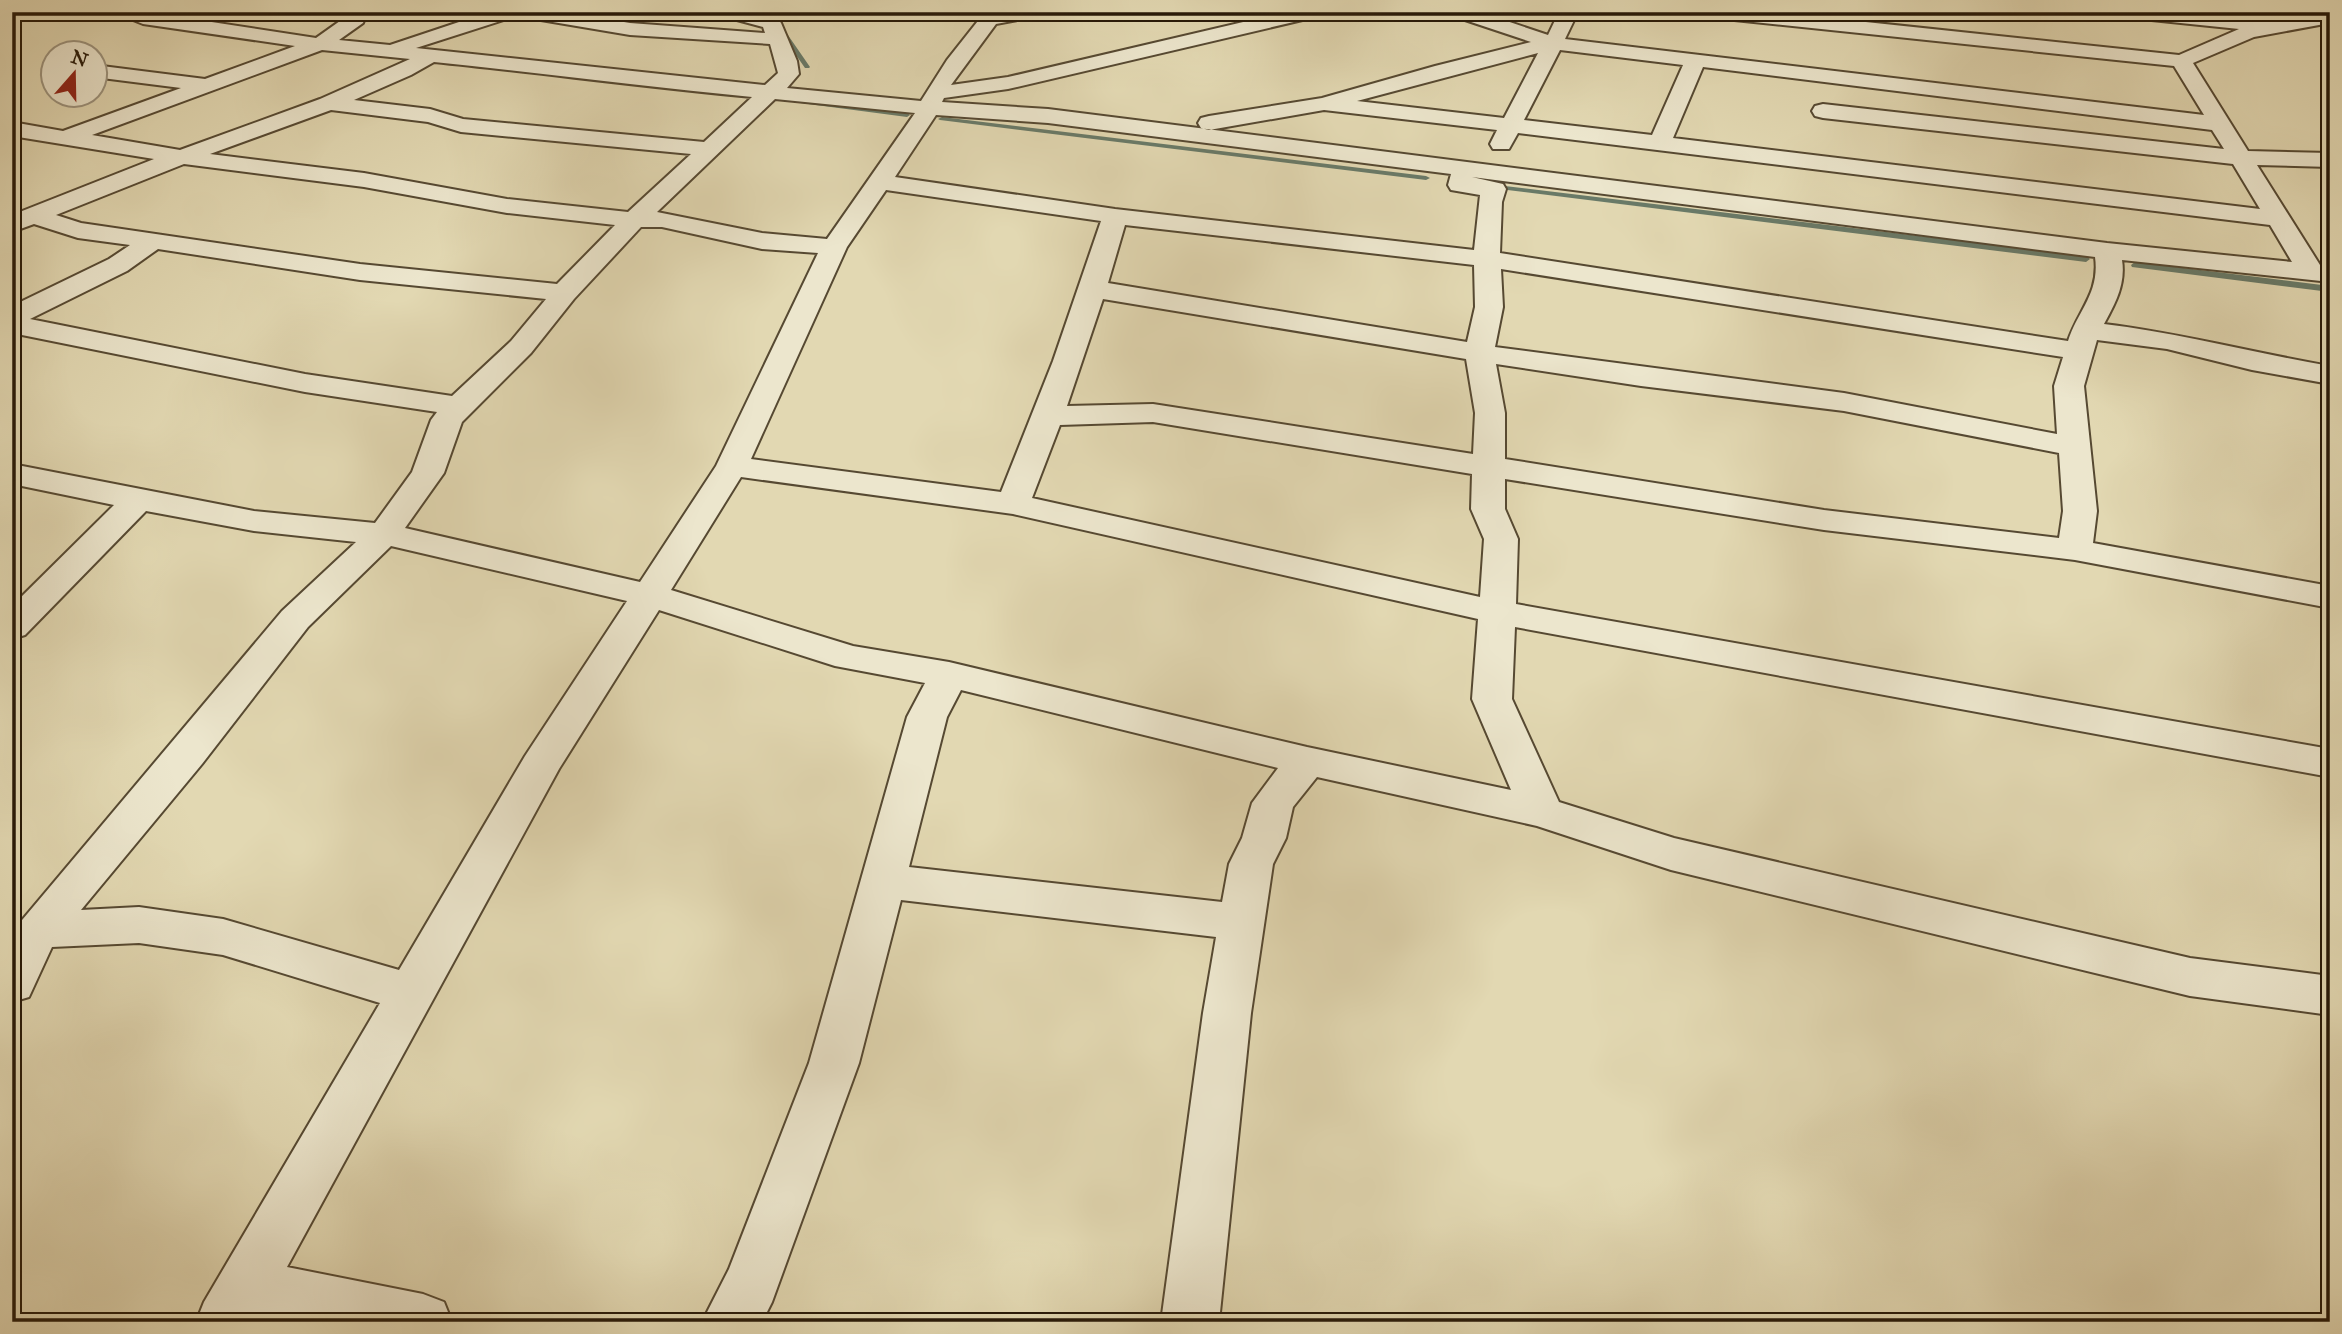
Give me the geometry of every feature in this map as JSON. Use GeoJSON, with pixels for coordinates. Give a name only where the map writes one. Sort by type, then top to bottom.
{"type":"FeatureCollection","features":[{"type":"Feature","properties":{"kind":"street"},"geometry":{"type":"LineString","coordinates":[[130,12],[143,18],[320,44],[772,93],[932,101],[1169,131],[1932,243],[1977,253],[2321,273]]}},
{"type":"Feature","properties":{"kind":"street"},"geometry":{"type":"LineString","coordinates":[[22,152],[320,44],[356,19],[358,12]]}},
{"type":"Feature","properties":{"kind":"street"},"geometry":{"type":"LineString","coordinates":[[387,51],[509,12]]}},
{"type":"Feature","properties":{"kind":"street"},"geometry":{"type":"LineString","coordinates":[[529,12],[660,31],[778,40]]}},
{"type":"Feature","properties":{"kind":"street"},"geometry":{"type":"LineString","coordinates":[[22,954],[295,619],[384,534],[428,473],[447,420],[459,406],[521,346],[545,320],[564,293],[634,220],[707,149],[772,93],[789,74],[788,61],[771,23],[729,12]]}},
{"type":"Feature","properties":{"kind":"street"},"geometry":{"type":"LineString","coordinates":[[423,1322],[236,1304],[540,766],[732,466],[834,247],[880,182],[954,64],[992,15],[1032,12]]}},
{"type":"Feature","properties":{"kind":"street"},"geometry":{"type":"LineString","coordinates":[[932,101],[1271,24],[1311,12]]}},
{"type":"Feature","properties":{"kind":"street"},"geometry":{"type":"LineString","coordinates":[[1460,12],[1553,43],[2220,124]]}},
{"type":"Feature","properties":{"kind":"street"},"geometry":{"type":"LineString","coordinates":[[1542,813],[1492,699],[1502,538],[1488,509],[1490,413],[1479,353],[1489,307],[1487,259],[1490,202],[1482,177],[1569,12]]}},
{"type":"Feature","properties":{"kind":"street"},"geometry":{"type":"LineString","coordinates":[[1715,12],[2181,61],[2249,32],[2322,18]]}},
{"type":"Feature","properties":{"kind":"street"},"geometry":{"type":"LineString","coordinates":[[2132,12],[2272,28],[2330,38]]}},
{"type":"Feature","properties":{"kind":"street"},"geometry":{"type":"LineString","coordinates":[[591,23],[615,50]]}},
{"type":"Feature","properties":{"kind":"street"},"geometry":{"type":"LineString","coordinates":[[585,72],[615,50],[660,31]]}},
{"type":"Feature","properties":{"kind":"street"},"geometry":{"type":"LineString","coordinates":[[1169,131],[1195,124],[1324,104],[1431,72],[1553,43]]}},
{"type":"Feature","properties":{"kind":"street"},"geometry":{"type":"LineString","coordinates":[[22,220],[328,104],[404,71],[430,56]]}},
{"type":"Feature","properties":{"kind":"street"},"geometry":{"type":"LineString","coordinates":[[1660,143],[1695,61]]}},
{"type":"Feature","properties":{"kind":"street"},"geometry":{"type":"LineString","coordinates":[[2181,61],[2278,219],[2321,273]]}},
{"type":"Feature","properties":{"kind":"street"},"geometry":{"type":"LineString","coordinates":[[108,73],[209,85]]}},
{"type":"Feature","properties":{"kind":"street"},"geometry":{"type":"LineString","coordinates":[[1818,163],[1827,77]]}},
{"type":"Feature","properties":{"kind":"street"},"geometry":{"type":"LineString","coordinates":[[328,104],[430,116],[461,125],[707,149]]}},
{"type":"Feature","properties":{"kind":"street"},"geometry":{"type":"LineString","coordinates":[[1324,104],[2278,219]]}},
{"type":"Feature","properties":{"kind":"street"},"geometry":{"type":"LineString","coordinates":[[1823,111],[2241,159],[2330,160]]}},
{"type":"Feature","properties":{"kind":"street"},"geometry":{"type":"LineString","coordinates":[[12,129],[181,158],[364,180],[507,206],[634,220],[662,219],[762,240],[834,247]]}},
{"type":"Feature","properties":{"kind":"street"},"geometry":{"type":"LineString","coordinates":[[880,182],[1115,216],[1487,259],[2083,341],[2167,340],[2252,361],[2330,376]]}},
{"type":"Feature","properties":{"kind":"street"},"geometry":{"type":"LineString","coordinates":[[1013,504],[1049,416],[1115,216]]}},
{"type":"Feature","properties":{"kind":"street"},"geometry":{"type":"LineString","coordinates":[[22,220],[360,272],[564,293]]}},
{"type":"Feature","properties":{"kind":"street"},"geometry":{"type":"LineString","coordinates":[[12,317],[118,265],[153,240]]}},
{"type":"Feature","properties":{"kind":"street"},"geometry":{"type":"LineString","coordinates":[[2075,551],[2080,511],[2070,386],[2083,341],[2104,300],[2108,260]]}},
{"type":"Feature","properties":{"kind":"street"},"geometry":{"type":"LineString","coordinates":[[1093,289],[1479,353],[1641,377],[1844,402],[2075,447]]}},
{"type":"Feature","properties":{"kind":"street"},"geometry":{"type":"LineString","coordinates":[[12,324],[305,383],[459,406]]}},
{"type":"Feature","properties":{"kind":"street"},"geometry":{"type":"LineString","coordinates":[[1049,416],[1153,413],[1824,520],[2075,551],[2330,597]]}},
{"type":"Feature","properties":{"kind":"street"},"geometry":{"type":"LineString","coordinates":[[732,466],[1013,504],[1497,612],[2330,763]]}},
{"type":"Feature","properties":{"kind":"street"},"geometry":{"type":"LineString","coordinates":[[12,474],[254,521],[384,534],[650,595],[849,657],[948,675],[1307,761],[1542,813],[1671,855],[2190,977],[2330,996]]}},
{"type":"Feature","properties":{"kind":"street"},"geometry":{"type":"LineString","coordinates":[[12,627],[138,500]]}},
{"type":"Feature","properties":{"kind":"street"},"geometry":{"type":"LineString","coordinates":[[731,1322],[752,1283],[834,1063],[928,717],[948,675]]}},
{"type":"Feature","properties":{"kind":"street"},"geometry":{"type":"LineString","coordinates":[[1190,1322],[1227,1013],[1251,864],[1264,838],[1273,803],[1307,761]]}},
{"type":"Feature","properties":{"kind":"street"},"geometry":{"type":"LineString","coordinates":[[883,881],[1242,922]]}},
{"type":"Feature","properties":{"kind":"street"},"geometry":{"type":"LineString","coordinates":[[22,954],[139,925],[223,937],[412,993]]}},
{"type":"Feature","properties":{"kind":"waterway"},"geometry":{"type":"LineString","coordinates":[[769,12],[807,67]]}},
{"type":"Feature","properties":{"kind":"waterway"},"geometry":{"type":"LineString","coordinates":[[795,101],[907,115]]}},
{"type":"Feature","properties":{"kind":"waterway"},"geometry":{"type":"LineString","coordinates":[[942,119],[1426,178]]}},
{"type":"Feature","properties":{"kind":"waterway"},"geometry":{"type":"LineString","coordinates":[[1491,186],[2086,259]]}},
{"type":"Feature","properties":{"kind":"waterway"},"geometry":{"type":"LineString","coordinates":[[2135,265],[2330,289]]}}]}
